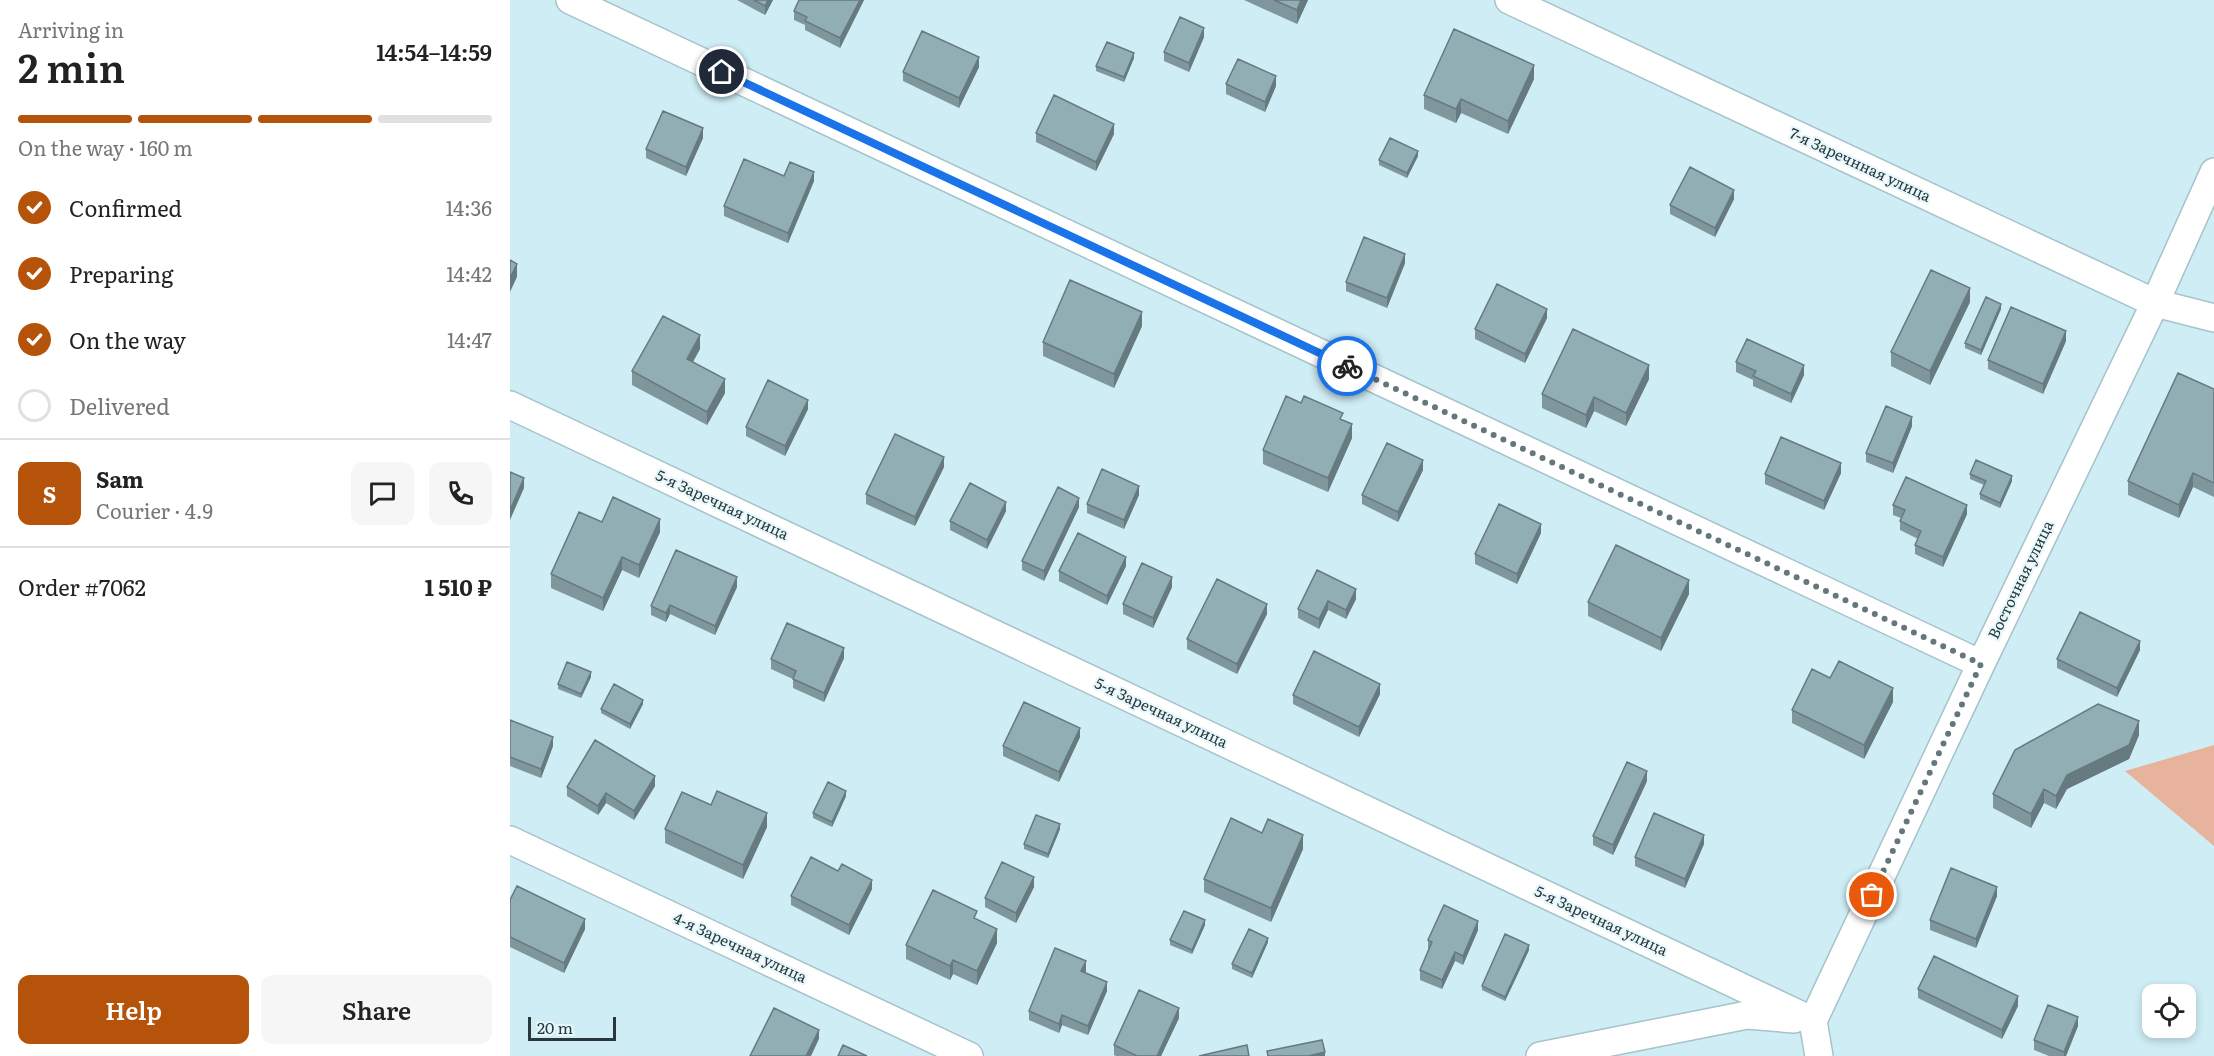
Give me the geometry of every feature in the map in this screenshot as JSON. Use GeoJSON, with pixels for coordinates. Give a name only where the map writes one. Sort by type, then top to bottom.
{"type":"FeatureCollection","features":[{"type":"Feature","properties":{"kind":"street"},"geometry":{"type":"LineString","coordinates":[[570,0],[1981,664]]}},
{"type":"Feature","properties":{"kind":"street","name":"7-я Заречнная улица"},"geometry":{"type":"LineString","coordinates":[[1509,0],[2155,303],[2214,318]]}},
{"type":"Feature","properties":{"kind":"street","name":"Восточная улица"},"geometry":{"type":"LineString","coordinates":[[1813,1021],[1981,664],[2155,303],[2214,172]]}},
{"type":"Feature","properties":{"kind":"street","name":"5-я Заречная улица"},"geometry":{"type":"LineString","coordinates":[[510,405],[1813,1021]]}},
{"type":"Feature","properties":{"kind":"street","name":"4-я Заречная улица"},"geometry":{"type":"LineString","coordinates":[[510,840],[969,1056]]}},
{"type":"Feature","properties":{"kind":"street"},"geometry":{"type":"LineString","coordinates":[[1540,1056],[1747,1015],[1813,1021],[1819,1056]]}},
{"type":"Feature","properties":{"kind":"shaded area"},"geometry":{"type":"Polygon","coordinates":[[[2214,745],[2214,846],[2125,771],[2214,745]]]}},
{"type":"Feature","properties":{"kind":"building"},"geometry":{"type":"Polygon","coordinates":[[[754,0],[768,0],[765,6],[754,0]]]}},
{"type":"Feature","properties":{"kind":"building"},"geometry":{"type":"Polygon","coordinates":[[[799,0],[860,0],[840,38],[805,21],[807,17],[794,11],[799,0]]]}},
{"type":"Feature","properties":{"kind":"building"},"geometry":{"type":"Polygon","coordinates":[[[1274,0],[1301,0],[1297,10],[1274,0]]]}},
{"type":"Feature","properties":{"kind":"building"},"geometry":{"type":"Polygon","coordinates":[[[1180,17],[1204,28],[1189,63],[1164,52],[1180,17]]]}},
{"type":"Feature","properties":{"kind":"building"},"geometry":{"type":"Polygon","coordinates":[[[1454,29],[1534,65],[1508,121],[1461,99],[1456,109],[1424,95],[1454,29]]]}},
{"type":"Feature","properties":{"kind":"building"},"geometry":{"type":"Polygon","coordinates":[[[922,31],[979,57],[959,98],[903,72],[922,31]]]}},
{"type":"Feature","properties":{"kind":"building"},"geometry":{"type":"Polygon","coordinates":[[[1107,42],[1134,53],[1124,77],[1096,66],[1107,42]]]}},
{"type":"Feature","properties":{"kind":"building"},"geometry":{"type":"Polygon","coordinates":[[[1238,59],[1276,76],[1265,102],[1226,84],[1238,59]]]}},
{"type":"Feature","properties":{"kind":"building"},"geometry":{"type":"Polygon","coordinates":[[[1054,95],[1114,124],[1096,162],[1036,133],[1054,95]]]}},
{"type":"Feature","properties":{"kind":"building"},"geometry":{"type":"Polygon","coordinates":[[[663,111],[703,128],[686,167],[646,149],[663,111]]]}},
{"type":"Feature","properties":{"kind":"building"},"geometry":{"type":"Polygon","coordinates":[[[1390,138],[1418,151],[1407,173],[1379,160],[1390,138]]]}},
{"type":"Feature","properties":{"kind":"building"},"geometry":{"type":"Polygon","coordinates":[[[744,159],[784,176],[790,162],[814,172],[788,233],[724,206],[744,159]]]}},
{"type":"Feature","properties":{"kind":"building"},"geometry":{"type":"Polygon","coordinates":[[[1690,167],[1734,190],[1715,228],[1670,205],[1690,167]]]}},
{"type":"Feature","properties":{"kind":"building"},"geometry":{"type":"Polygon","coordinates":[[[1364,237],[1405,254],[1387,298],[1346,282],[1364,237]]]}},
{"type":"Feature","properties":{"kind":"building"},"geometry":{"type":"Polygon","coordinates":[[[510,260],[517,264],[510,278],[510,260]]]}},
{"type":"Feature","properties":{"kind":"building"},"geometry":{"type":"Polygon","coordinates":[[[1931,270],[1970,288],[1930,371],[1891,352],[1931,270]]]}},
{"type":"Feature","properties":{"kind":"building"},"geometry":{"type":"Polygon","coordinates":[[[1070,280],[1142,312],[1114,374],[1043,342],[1070,280]]]}},
{"type":"Feature","properties":{"kind":"building"},"geometry":{"type":"Polygon","coordinates":[[[1497,284],[1547,309],[1525,354],[1475,329],[1497,284]]]}},
{"type":"Feature","properties":{"kind":"building"},"geometry":{"type":"Polygon","coordinates":[[[1986,297],[2001,304],[1981,350],[1965,343],[1986,297]]]}},
{"type":"Feature","properties":{"kind":"building"},"geometry":{"type":"Polygon","coordinates":[[[2011,307],[2066,331],[2043,384],[1988,360],[2011,307]]]}},
{"type":"Feature","properties":{"kind":"building"},"geometry":{"type":"Polygon","coordinates":[[[663,316],[700,335],[687,359],[725,379],[707,412],[632,371],[663,316]]]}},
{"type":"Feature","properties":{"kind":"building"},"geometry":{"type":"Polygon","coordinates":[[[1573,329],[1649,365],[1626,413],[1594,397],[1586,415],[1542,394],[1573,329]]]}},
{"type":"Feature","properties":{"kind":"building"},"geometry":{"type":"Polygon","coordinates":[[[1747,339],[1804,365],[1791,394],[1753,376],[1756,371],[1736,362],[1747,339]]]}},
{"type":"Feature","properties":{"kind":"building"},"geometry":{"type":"Polygon","coordinates":[[[2178,373],[2214,389],[2214,483],[2193,473],[2179,505],[2128,481],[2178,373]]]}},
{"type":"Feature","properties":{"kind":"building"},"geometry":{"type":"Polygon","coordinates":[[[768,380],[808,400],[785,446],[746,427],[768,380]]]}},
{"type":"Feature","properties":{"kind":"building"},"geometry":{"type":"Polygon","coordinates":[[[1286,396],[1301,403],[1304,396],[1343,413],[1340,419],[1352,424],[1328,478],[1263,450],[1286,396]]]}},
{"type":"Feature","properties":{"kind":"building"},"geometry":{"type":"Polygon","coordinates":[[[1886,406],[1912,417],[1893,463],[1866,453],[1886,406]]]}},
{"type":"Feature","properties":{"kind":"building"},"geometry":{"type":"Polygon","coordinates":[[[895,434],[944,457],[915,517],[866,494],[895,434]]]}},
{"type":"Feature","properties":{"kind":"building"},"geometry":{"type":"Polygon","coordinates":[[[1781,437],[1841,463],[1824,501],[1765,474],[1781,437]]]}},
{"type":"Feature","properties":{"kind":"building"},"geometry":{"type":"Polygon","coordinates":[[[1387,443],[1423,460],[1398,512],[1362,495],[1387,443]]]}},
{"type":"Feature","properties":{"kind":"building"},"geometry":{"type":"Polygon","coordinates":[[[1976,460],[2012,476],[2000,503],[1980,494],[1986,481],[1970,474],[1976,460]]]}},
{"type":"Feature","properties":{"kind":"building"},"geometry":{"type":"Polygon","coordinates":[[[1102,469],[1139,486],[1124,520],[1087,504],[1102,469]]]}},
{"type":"Feature","properties":{"kind":"building"},"geometry":{"type":"Polygon","coordinates":[[[510,472],[524,478],[510,510],[510,472]]]}},
{"type":"Feature","properties":{"kind":"building"},"geometry":{"type":"Polygon","coordinates":[[[1906,477],[1967,505],[1943,557],[1915,545],[1921,531],[1900,521],[1905,510],[1893,505],[1906,477]]]}},
{"type":"Feature","properties":{"kind":"building"},"geometry":{"type":"Polygon","coordinates":[[[970,483],[1006,502],[987,540],[950,521],[970,483]]]}},
{"type":"Feature","properties":{"kind":"building"},"geometry":{"type":"Polygon","coordinates":[[[1058,487],[1079,498],[1044,571],[1022,561],[1058,487]]]}},
{"type":"Feature","properties":{"kind":"building"},"geometry":{"type":"Polygon","coordinates":[[[613,497],[660,519],[639,565],[622,557],[603,598],[551,574],[579,512],[602,522],[613,497]]]}},
{"type":"Feature","properties":{"kind":"building"},"geometry":{"type":"Polygon","coordinates":[[[1499,504],[1541,524],[1517,574],[1475,554],[1499,504]]]}},
{"type":"Feature","properties":{"kind":"building"},"geometry":{"type":"Polygon","coordinates":[[[1078,533],[1126,557],[1107,596],[1059,571],[1078,533]]]}},
{"type":"Feature","properties":{"kind":"building"},"geometry":{"type":"Polygon","coordinates":[[[1616,545],[1689,580],[1661,638],[1588,602],[1616,545]]]}},
{"type":"Feature","properties":{"kind":"building"},"geometry":{"type":"Polygon","coordinates":[[[676,550],[737,577],[715,626],[670,605],[666,613],[651,606],[676,550]]]}},
{"type":"Feature","properties":{"kind":"building"},"geometry":{"type":"Polygon","coordinates":[[[1142,563],[1172,577],[1153,618],[1123,604],[1142,563]]]}},
{"type":"Feature","properties":{"kind":"building"},"geometry":{"type":"Polygon","coordinates":[[[1317,570],[1356,589],[1346,610],[1328,601],[1319,619],[1298,609],[1317,570]]]}},
{"type":"Feature","properties":{"kind":"building"},"geometry":{"type":"Polygon","coordinates":[[[1217,579],[1267,604],[1237,664],[1187,639],[1217,579]]]}},
{"type":"Feature","properties":{"kind":"building"},"geometry":{"type":"Polygon","coordinates":[[[2080,612],[2140,641],[2117,688],[2057,659],[2080,612]]]}},
{"type":"Feature","properties":{"kind":"building"},"geometry":{"type":"Polygon","coordinates":[[[787,623],[844,648],[824,693],[793,679],[796,671],[771,659],[787,623]]]}},
{"type":"Feature","properties":{"kind":"building"},"geometry":{"type":"Polygon","coordinates":[[[1314,651],[1380,684],[1359,727],[1293,695],[1314,651]]]}},
{"type":"Feature","properties":{"kind":"building"},"geometry":{"type":"Polygon","coordinates":[[[1839,661],[1893,688],[1864,745],[1792,710],[1812,669],[1830,678],[1839,661]]]}},
{"type":"Feature","properties":{"kind":"building"},"geometry":{"type":"Polygon","coordinates":[[[567,662],[591,672],[581,694],[558,684],[567,662]]]}},
{"type":"Feature","properties":{"kind":"building"},"geometry":{"type":"Polygon","coordinates":[[[614,684],[643,700],[630,724],[601,709],[614,684]]]}},
{"type":"Feature","properties":{"kind":"building"},"geometry":{"type":"Polygon","coordinates":[[[1024,702],[1080,728],[1059,772],[1003,746],[1024,702]]]}},
{"type":"Feature","properties":{"kind":"building"},"geometry":{"type":"Polygon","coordinates":[[[2098,704],[2139,721],[2129,745],[2067,775],[2056,796],[2044,789],[2031,814],[1993,794],[2015,750],[2098,704]]]}},
{"type":"Feature","properties":{"kind":"building"},"geometry":{"type":"Polygon","coordinates":[[[510,720],[553,737],[541,769],[510,757],[510,720]]]}},
{"type":"Feature","properties":{"kind":"building"},"geometry":{"type":"Polygon","coordinates":[[[595,740],[655,776],[634,811],[606,793],[598,806],[567,787],[595,740]]]}},
{"type":"Feature","properties":{"kind":"building"},"geometry":{"type":"Polygon","coordinates":[[[1627,762],[1647,771],[1613,845],[1593,836],[1627,762]]]}},
{"type":"Feature","properties":{"kind":"building"},"geometry":{"type":"Polygon","coordinates":[[[828,782],[846,791],[832,822],[813,813],[828,782]]]}},
{"type":"Feature","properties":{"kind":"building"},"geometry":{"type":"Polygon","coordinates":[[[717,791],[767,813],[743,865],[665,829],[682,792],[711,805],[717,791]]]}},
{"type":"Feature","properties":{"kind":"building"},"geometry":{"type":"Polygon","coordinates":[[[1654,813],[1704,835],[1685,879],[1635,857],[1654,813]]]}},
{"type":"Feature","properties":{"kind":"building"},"geometry":{"type":"Polygon","coordinates":[[[1036,815],[1060,824],[1048,854],[1024,844],[1036,815]]]}},
{"type":"Feature","properties":{"kind":"building"},"geometry":{"type":"Polygon","coordinates":[[[1231,818],[1262,833],[1268,819],[1303,835],[1271,908],[1204,879],[1231,818]]]}},
{"type":"Feature","properties":{"kind":"building"},"geometry":{"type":"Polygon","coordinates":[[[811,857],[838,871],[842,864],[872,880],[849,925],[791,896],[811,857]]]}},
{"type":"Feature","properties":{"kind":"building"},"geometry":{"type":"Polygon","coordinates":[[[1002,862],[1034,877],[1016,913],[985,898],[1002,862]]]}},
{"type":"Feature","properties":{"kind":"building"},"geometry":{"type":"Polygon","coordinates":[[[1951,868],[1997,887],[1976,939],[1930,920],[1951,868]]]}},
{"type":"Feature","properties":{"kind":"building"},"geometry":{"type":"Polygon","coordinates":[[[517,886],[585,919],[564,963],[510,937],[510,900],[517,886]]]}},
{"type":"Feature","properties":{"kind":"building"},"geometry":{"type":"Polygon","coordinates":[[[933,890],[977,911],[974,918],[997,929],[977,971],[953,960],[950,966],[906,945],[933,890]]]}},
{"type":"Feature","properties":{"kind":"building"},"geometry":{"type":"Polygon","coordinates":[[[1444,905],[1478,921],[1463,956],[1455,952],[1442,980],[1420,970],[1432,942],[1428,940],[1444,905]]]}},
{"type":"Feature","properties":{"kind":"building"},"geometry":{"type":"Polygon","coordinates":[[[1184,911],[1205,920],[1192,950],[1170,940],[1184,911]]]}},
{"type":"Feature","properties":{"kind":"building"},"geometry":{"type":"Polygon","coordinates":[[[1249,929],[1268,938],[1252,973],[1232,964],[1249,929]]]}},
{"type":"Feature","properties":{"kind":"building"},"geometry":{"type":"Polygon","coordinates":[[[1505,934],[1529,945],[1505,997],[1482,986],[1505,934]]]}},
{"type":"Feature","properties":{"kind":"building"},"geometry":{"type":"Polygon","coordinates":[[[1055,948],[1086,961],[1081,971],[1107,982],[1088,1026],[1062,1015],[1059,1024],[1029,1011],[1055,948]]]}},
{"type":"Feature","properties":{"kind":"building"},"geometry":{"type":"Polygon","coordinates":[[[1934,956],[2018,996],[2002,1030],[1918,989],[1934,956]]]}},
{"type":"Feature","properties":{"kind":"building"},"geometry":{"type":"Polygon","coordinates":[[[1139,990],[1179,1008],[1157,1056],[1137,1056],[1114,1045],[1139,990]]]}},
{"type":"Feature","properties":{"kind":"building"},"geometry":{"type":"Polygon","coordinates":[[[2048,1005],[2078,1017],[2064,1052],[2034,1040],[2048,1005]]]}},
{"type":"Feature","properties":{"kind":"building"},"geometry":{"type":"Polygon","coordinates":[[[774,1008],[819,1030],[806,1056],[750,1056],[774,1008]]]}},
{"type":"Feature","properties":{"kind":"building"},"geometry":{"type":"Polygon","coordinates":[[[1322,1040],[1325,1052],[1308,1056],[1268,1056],[1267,1051],[1322,1040]]]}},
{"type":"Feature","properties":{"kind":"building"},"geometry":{"type":"Polygon","coordinates":[[[843,1045],[867,1056],[838,1056],[843,1045]]]}},
{"type":"Feature","properties":{"kind":"building"},"geometry":{"type":"Polygon","coordinates":[[[1247,1045],[1249,1056],[1199,1056],[1247,1045]]]}},
{"type":"Feature","properties":{"kind":"way so far"},"geometry":{"type":"LineString","coordinates":[[1347,366],[1981,664],[1872,895]]}},
{"type":"Feature","properties":{"kind":"route"},"geometry":{"type":"LineString","coordinates":[[722,72],[1347,366]]}}]}
